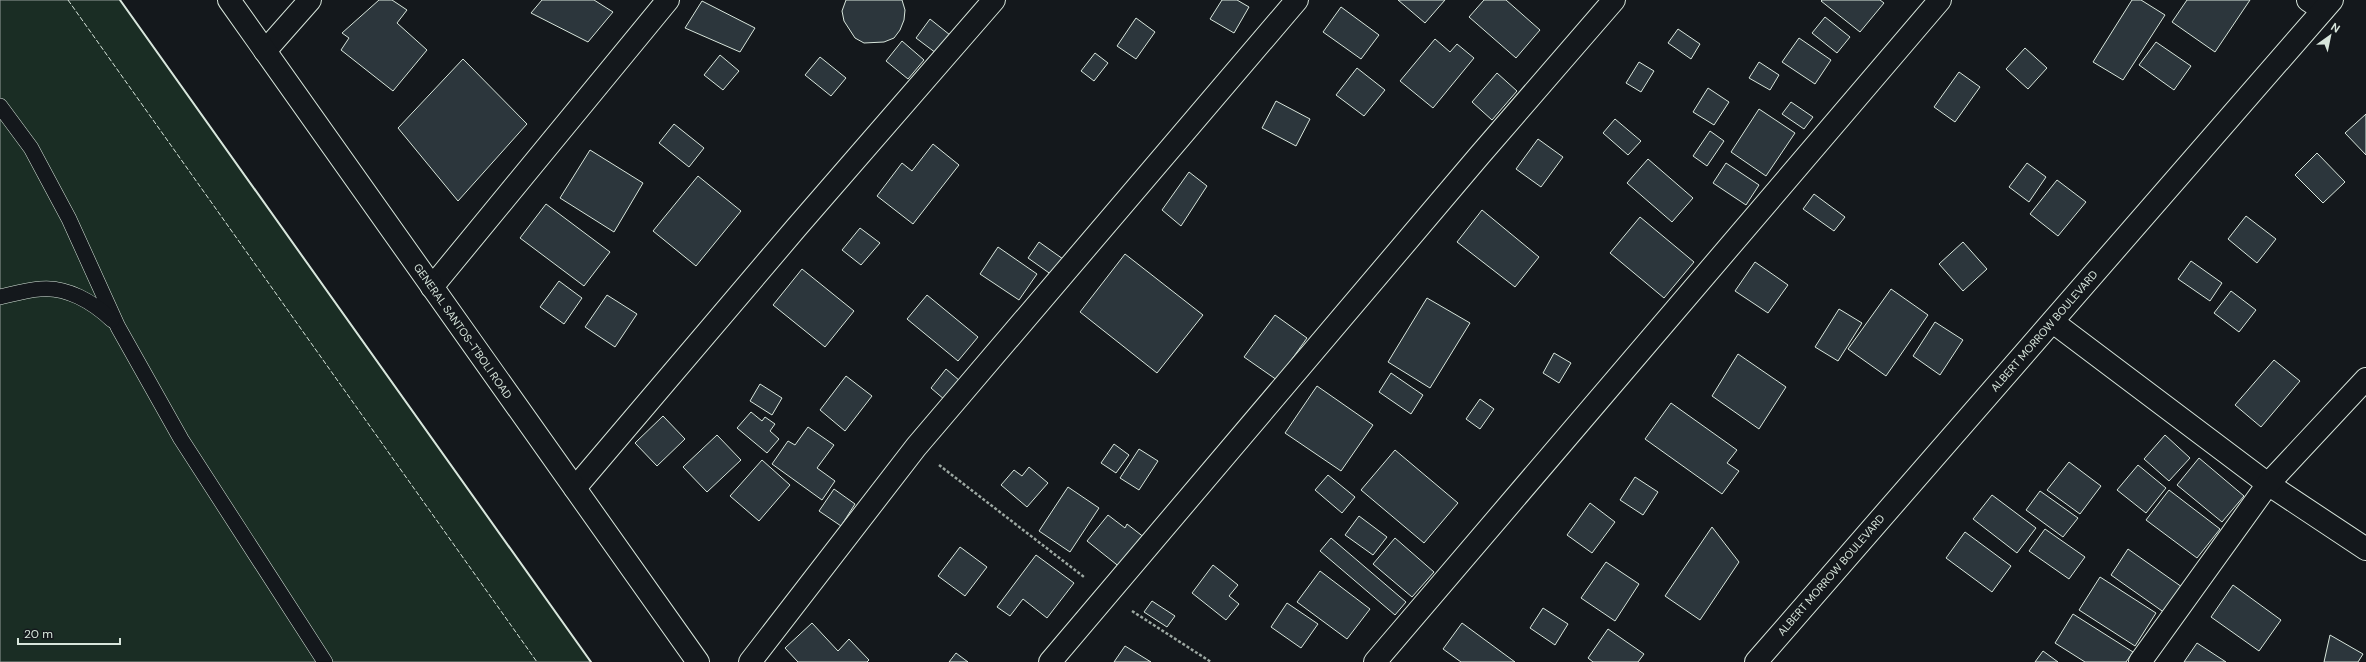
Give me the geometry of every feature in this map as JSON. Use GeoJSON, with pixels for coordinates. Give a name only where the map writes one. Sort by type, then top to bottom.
{"type":"FeatureCollection","features":[{"type":"Feature","properties":{"kind":"street","name":"GENERAL SANTOS-T'BOLI ROAD"},"geometry":{"type":"LineString","coordinates":[[229,0],[698,662]]}},
{"type":"Feature","properties":{"kind":"street"},"geometry":{"type":"LineString","coordinates":[[265,51],[310,0]]}},
{"type":"Feature","properties":{"kind":"street"},"geometry":{"type":"LineString","coordinates":[[432,287],[668,0]]}},
{"type":"Feature","properties":{"kind":"street"},"geometry":{"type":"LineString","coordinates":[[575,488],[796,228],[994,0]]}},
{"type":"Feature","properties":{"kind":"street"},"geometry":{"type":"LineString","coordinates":[[750,662],[916,447],[1297,0]]}},
{"type":"Feature","properties":{"kind":"street"},"geometry":{"type":"LineString","coordinates":[[1050,662],[1479,156],[1614,0]]}},
{"type":"Feature","properties":{"kind":"street"},"geometry":{"type":"LineString","coordinates":[[1376,662],[1940,0]]}},
{"type":"Feature","properties":{"kind":"street","name":"ALBERT MORROW BOULEVARD"},"geometry":{"type":"LineString","coordinates":[[1756,662],[2053,322],[2321,3]]}},
{"type":"Feature","properties":{"kind":"street"},"geometry":{"type":"LineString","coordinates":[[2053,322],[2268,484],[2366,549]]}},
{"type":"Feature","properties":{"kind":"street"},"geometry":{"type":"LineString","coordinates":[[2140,662],[2268,484],[2366,379]]}},
{"type":"Feature","properties":{"kind":"lane"},"geometry":{"type":"LineString","coordinates":[[0,106],[31,148],[65,212],[118,327],[181,439],[325,662]]}},
{"type":"Feature","properties":{"kind":"lane"},"geometry":{"type":"LineString","coordinates":[[0,297],[41,288],[70,293],[98,307],[118,327]]}},
{"type":"Feature","properties":{"kind":"path"},"geometry":{"type":"LineString","coordinates":[[916,447],[1107,594],[1211,662]]}},
{"type":"Feature","properties":{"kind":"green space"},"geometry":{"type":"Polygon","coordinates":[[[0,0],[120,0],[591,662],[0,662],[0,0]]]}},
{"type":"Feature","properties":{"kind":"building"},"geometry":{"type":"Polygon","coordinates":[[[379,0],[392,0],[407,10],[397,23],[427,50],[393,91],[341,50],[349,38],[342,33],[379,0]]]}},
{"type":"Feature","properties":{"kind":"building"},"geometry":{"type":"Polygon","coordinates":[[[542,0],[594,0],[613,12],[588,42],[531,13],[542,0]]]}},
{"type":"Feature","properties":{"kind":"building"},"geometry":{"type":"Polygon","coordinates":[[[846,0],[902,0],[905,10],[904,20],[900,30],[894,38],[884,42],[864,43],[855,38],[844,21],[842,11],[846,0]]]}},
{"type":"Feature","properties":{"kind":"building"},"geometry":{"type":"Polygon","coordinates":[[[1222,0],[1237,0],[1249,7],[1234,33],[1210,19],[1222,0]]]}},
{"type":"Feature","properties":{"kind":"building"},"geometry":{"type":"Polygon","coordinates":[[[1398,0],[1445,0],[1425,23],[1398,0]]]}},
{"type":"Feature","properties":{"kind":"building"},"geometry":{"type":"Polygon","coordinates":[[[1484,0],[1506,0],[1540,30],[1516,58],[1469,17],[1484,0]]]}},
{"type":"Feature","properties":{"kind":"building"},"geometry":{"type":"Polygon","coordinates":[[[1880,0],[1884,3],[1860,32],[1821,1],[1880,0]]]}},
{"type":"Feature","properties":{"kind":"building"},"geometry":{"type":"Polygon","coordinates":[[[2132,0],[2141,0],[2165,15],[2123,80],[2093,62],[2132,0]]]}},
{"type":"Feature","properties":{"kind":"building"},"geometry":{"type":"Polygon","coordinates":[[[2187,0],[2250,0],[2215,52],[2172,22],[2187,0]]]}},
{"type":"Feature","properties":{"kind":"building"},"geometry":{"type":"Polygon","coordinates":[[[702,1],[755,28],[740,52],[685,28],[702,1]]]}},
{"type":"Feature","properties":{"kind":"building"},"geometry":{"type":"Polygon","coordinates":[[[1341,7],[1379,35],[1361,59],[1323,32],[1341,7]]]}},
{"type":"Feature","properties":{"kind":"building"},"geometry":{"type":"Polygon","coordinates":[[[1825,17],[1850,37],[1837,53],[1812,33],[1825,17]]]}},
{"type":"Feature","properties":{"kind":"building"},"geometry":{"type":"Polygon","coordinates":[[[1136,18],[1155,32],[1136,59],[1117,46],[1136,18]]]}},
{"type":"Feature","properties":{"kind":"building"},"geometry":{"type":"Polygon","coordinates":[[[930,19],[950,35],[936,53],[916,38],[930,19]]]}},
{"type":"Feature","properties":{"kind":"building"},"geometry":{"type":"Polygon","coordinates":[[[1678,29],[1700,44],[1691,59],[1668,43],[1678,29]]]}},
{"type":"Feature","properties":{"kind":"building"},"geometry":{"type":"Polygon","coordinates":[[[1799,38],[1831,60],[1815,84],[1782,62],[1799,38]]]}},
{"type":"Feature","properties":{"kind":"building"},"geometry":{"type":"Polygon","coordinates":[[[1435,39],[1450,52],[1457,44],[1474,58],[1433,108],[1400,81],[1435,39]]]}},
{"type":"Feature","properties":{"kind":"building"},"geometry":{"type":"Polygon","coordinates":[[[902,41],[924,60],[908,79],[886,61],[902,41]]]}},
{"type":"Feature","properties":{"kind":"building"},"geometry":{"type":"Polygon","coordinates":[[[2156,42],[2191,66],[2174,90],[2139,65],[2156,42]]]}},
{"type":"Feature","properties":{"kind":"building"},"geometry":{"type":"Polygon","coordinates":[[[2025,48],[2047,68],[2028,89],[2006,69],[2025,48]]]}},
{"type":"Feature","properties":{"kind":"building"},"geometry":{"type":"Polygon","coordinates":[[[1095,53],[1108,63],[1094,81],[1081,71],[1095,53]]]}},
{"type":"Feature","properties":{"kind":"building"},"geometry":{"type":"Polygon","coordinates":[[[720,55],[739,71],[723,90],[704,75],[720,55]]]}},
{"type":"Feature","properties":{"kind":"building"},"geometry":{"type":"Polygon","coordinates":[[[820,57],[846,78],[831,96],[805,75],[820,57]]]}},
{"type":"Feature","properties":{"kind":"building"},"geometry":{"type":"Polygon","coordinates":[[[463,59],[527,124],[458,201],[398,128],[463,59]]]}},
{"type":"Feature","properties":{"kind":"building"},"geometry":{"type":"Polygon","coordinates":[[[1639,62],[1654,71],[1641,92],[1626,83],[1639,62]]]}},
{"type":"Feature","properties":{"kind":"building"},"geometry":{"type":"Polygon","coordinates":[[[1759,62],[1779,75],[1770,90],[1749,78],[1759,62]]]}},
{"type":"Feature","properties":{"kind":"building"},"geometry":{"type":"Polygon","coordinates":[[[1357,68],[1385,90],[1364,116],[1336,95],[1357,68]]]}},
{"type":"Feature","properties":{"kind":"building"},"geometry":{"type":"Polygon","coordinates":[[[1959,72],[1980,87],[1955,122],[1934,107],[1959,72]]]}},
{"type":"Feature","properties":{"kind":"building"},"geometry":{"type":"Polygon","coordinates":[[[1497,73],[1517,91],[1492,120],[1472,102],[1497,73]]]}},
{"type":"Feature","properties":{"kind":"building"},"geometry":{"type":"Polygon","coordinates":[[[1708,88],[1729,102],[1714,125],[1693,112],[1708,88]]]}},
{"type":"Feature","properties":{"kind":"building"},"geometry":{"type":"Polygon","coordinates":[[[1276,101],[1310,119],[1296,146],[1262,128],[1276,101]]]}},
{"type":"Feature","properties":{"kind":"building"},"geometry":{"type":"Polygon","coordinates":[[[1791,102],[1813,117],[1804,129],[1782,114],[1791,102]]]}},
{"type":"Feature","properties":{"kind":"building"},"geometry":{"type":"Polygon","coordinates":[[[1759,109],[1795,133],[1766,176],[1731,152],[1759,109]]]}},
{"type":"Feature","properties":{"kind":"building"},"geometry":{"type":"Polygon","coordinates":[[[2366,114],[2366,155],[2345,133],[2366,114]]]}},
{"type":"Feature","properties":{"kind":"building"},"geometry":{"type":"Polygon","coordinates":[[[1615,119],[1641,141],[1628,155],[1603,133],[1615,119]]]}},
{"type":"Feature","properties":{"kind":"building"},"geometry":{"type":"Polygon","coordinates":[[[674,124],[704,148],[689,167],[659,143],[674,124]]]}},
{"type":"Feature","properties":{"kind":"building"},"geometry":{"type":"Polygon","coordinates":[[[1710,131],[1724,141],[1707,166],[1693,156],[1710,131]]]}},
{"type":"Feature","properties":{"kind":"building"},"geometry":{"type":"Polygon","coordinates":[[[1538,139],[1563,157],[1541,187],[1516,169],[1538,139]]]}},
{"type":"Feature","properties":{"kind":"building"},"geometry":{"type":"Polygon","coordinates":[[[933,144],[959,165],[913,224],[877,196],[902,163],[912,171],[933,144]]]}},
{"type":"Feature","properties":{"kind":"building"},"geometry":{"type":"Polygon","coordinates":[[[590,150],[643,183],[614,232],[560,198],[590,150]]]}},
{"type":"Feature","properties":{"kind":"building"},"geometry":{"type":"Polygon","coordinates":[[[2317,153],[2345,182],[2323,203],[2295,175],[2317,153]]]}},
{"type":"Feature","properties":{"kind":"building"},"geometry":{"type":"Polygon","coordinates":[[[1648,159],[1693,198],[1672,222],[1627,183],[1648,159]]]}},
{"type":"Feature","properties":{"kind":"building"},"geometry":{"type":"Polygon","coordinates":[[[1726,163],[1759,185],[1746,205],[1713,183],[1726,163]]]}},
{"type":"Feature","properties":{"kind":"building"},"geometry":{"type":"Polygon","coordinates":[[[2027,163],[2046,177],[2029,202],[2009,187],[2027,163]]]}},
{"type":"Feature","properties":{"kind":"building"},"geometry":{"type":"Polygon","coordinates":[[[1189,172],[1207,186],[1181,226],[1162,210],[1189,172]]]}},
{"type":"Feature","properties":{"kind":"building"},"geometry":{"type":"Polygon","coordinates":[[[698,176],[741,211],[696,266],[653,231],[698,176]]]}},
{"type":"Feature","properties":{"kind":"building"},"geometry":{"type":"Polygon","coordinates":[[[2057,180],[2086,202],[2058,236],[2030,214],[2057,180]]]}},
{"type":"Feature","properties":{"kind":"building"},"geometry":{"type":"Polygon","coordinates":[[[1814,194],[1845,217],[1834,231],[1803,209],[1814,194]]]}},
{"type":"Feature","properties":{"kind":"building"},"geometry":{"type":"Polygon","coordinates":[[[546,204],[610,252],[584,286],[520,238],[546,204]]]}},
{"type":"Feature","properties":{"kind":"building"},"geometry":{"type":"Polygon","coordinates":[[[1482,210],[1539,257],[1515,287],[1457,242],[1482,210]]]}},
{"type":"Feature","properties":{"kind":"building"},"geometry":{"type":"Polygon","coordinates":[[[2246,216],[2276,239],[2257,263],[2228,239],[2246,216]]]}},
{"type":"Feature","properties":{"kind":"building"},"geometry":{"type":"Polygon","coordinates":[[[1640,217],[1694,262],[1664,298],[1610,253],[1640,217]]]}},
{"type":"Feature","properties":{"kind":"building"},"geometry":{"type":"Polygon","coordinates":[[[860,228],[880,243],[861,265],[842,250],[860,228]]]}},
{"type":"Feature","properties":{"kind":"building"},"geometry":{"type":"Polygon","coordinates":[[[1039,242],[1063,259],[1052,275],[1028,258],[1039,242]]]}},
{"type":"Feature","properties":{"kind":"building"},"geometry":{"type":"Polygon","coordinates":[[[1963,242],[1987,269],[1963,291],[1939,264],[1963,242]]]}},
{"type":"Feature","properties":{"kind":"building"},"geometry":{"type":"Polygon","coordinates":[[[998,247],[1037,274],[1019,300],[980,274],[998,247]]]}},
{"type":"Feature","properties":{"kind":"building"},"geometry":{"type":"Polygon","coordinates":[[[1125,254],[1203,315],[1157,373],[1080,312],[1125,254]]]}},
{"type":"Feature","properties":{"kind":"building"},"geometry":{"type":"Polygon","coordinates":[[[2191,261],[2222,283],[2210,301],[2178,279],[2191,261]]]}},
{"type":"Feature","properties":{"kind":"building"},"geometry":{"type":"Polygon","coordinates":[[[1755,262],[1788,285],[1768,313],[1735,291],[1755,262]]]}},
{"type":"Feature","properties":{"kind":"building"},"geometry":{"type":"Polygon","coordinates":[[[802,269],[854,311],[825,347],[773,305],[802,269]]]}},
{"type":"Feature","properties":{"kind":"building"},"geometry":{"type":"Polygon","coordinates":[[[559,281],[582,298],[564,324],[540,307],[559,281]]]}},
{"type":"Feature","properties":{"kind":"building"},"geometry":{"type":"Polygon","coordinates":[[[1891,289],[1928,315],[1886,376],[1848,349],[1891,289]]]}},
{"type":"Feature","properties":{"kind":"building"},"geometry":{"type":"Polygon","coordinates":[[[2231,291],[2256,310],[2239,332],[2214,313],[2231,291]]]}},
{"type":"Feature","properties":{"kind":"building"},"geometry":{"type":"Polygon","coordinates":[[[607,295],[637,314],[615,347],[585,327],[607,295]]]}},
{"type":"Feature","properties":{"kind":"building"},"geometry":{"type":"Polygon","coordinates":[[[927,295],[978,337],[958,361],[907,319],[927,295]]]}},
{"type":"Feature","properties":{"kind":"building"},"geometry":{"type":"Polygon","coordinates":[[[1427,298],[1470,323],[1430,388],[1388,362],[1427,298]]]}},
{"type":"Feature","properties":{"kind":"building"},"geometry":{"type":"Polygon","coordinates":[[[1839,309],[1862,323],[1838,361],[1815,347],[1839,309]]]}},
{"type":"Feature","properties":{"kind":"building"},"geometry":{"type":"Polygon","coordinates":[[[1275,315],[1307,338],[1277,380],[1244,357],[1275,315]]]}},
{"type":"Feature","properties":{"kind":"building"},"geometry":{"type":"Polygon","coordinates":[[[1935,322],[1963,340],[1940,375],[1913,356],[1935,322]]]}},
{"type":"Feature","properties":{"kind":"building"},"geometry":{"type":"Polygon","coordinates":[[[1554,353],[1571,363],[1559,383],[1543,373],[1554,353]]]}},
{"type":"Feature","properties":{"kind":"building"},"geometry":{"type":"Polygon","coordinates":[[[1738,354],[1786,387],[1759,429],[1712,396],[1738,354]]]}},
{"type":"Feature","properties":{"kind":"building"},"geometry":{"type":"Polygon","coordinates":[[[2274,360],[2300,381],[2261,427],[2235,405],[2274,360]]]}},
{"type":"Feature","properties":{"kind":"building"},"geometry":{"type":"Polygon","coordinates":[[[946,369],[960,381],[945,400],[931,388],[946,369]]]}},
{"type":"Feature","properties":{"kind":"building"},"geometry":{"type":"Polygon","coordinates":[[[1391,373],[1423,395],[1411,414],[1379,392],[1391,373]]]}},
{"type":"Feature","properties":{"kind":"building"},"geometry":{"type":"Polygon","coordinates":[[[846,376],[872,396],[845,431],[820,410],[846,376]]]}},
{"type":"Feature","properties":{"kind":"building"},"geometry":{"type":"Polygon","coordinates":[[[760,384],[782,398],[772,415],[750,401],[760,384]]]}},
{"type":"Feature","properties":{"kind":"building"},"geometry":{"type":"Polygon","coordinates":[[[1317,386],[1373,425],[1341,471],[1285,433],[1317,386]]]}},
{"type":"Feature","properties":{"kind":"building"},"geometry":{"type":"Polygon","coordinates":[[[1480,399],[1494,409],[1480,429],[1466,419],[1480,399]]]}},
{"type":"Feature","properties":{"kind":"building"},"geometry":{"type":"Polygon","coordinates":[[[1671,403],[1737,450],[1727,463],[1739,471],[1722,494],[1645,439],[1671,403]]]}},
{"type":"Feature","properties":{"kind":"building"},"geometry":{"type":"Polygon","coordinates":[[[751,412],[762,421],[765,417],[775,424],[770,431],[779,439],[767,453],[737,428],[751,412]]]}},
{"type":"Feature","properties":{"kind":"building"},"geometry":{"type":"Polygon","coordinates":[[[663,416],[685,439],[657,466],[635,443],[663,416]]]}},
{"type":"Feature","properties":{"kind":"building"},"geometry":{"type":"Polygon","coordinates":[[[808,427],[834,445],[817,468],[835,481],[822,500],[772,464],[788,441],[795,445],[808,427]]]}},
{"type":"Feature","properties":{"kind":"building"},"geometry":{"type":"Polygon","coordinates":[[[717,435],[741,460],[707,492],[683,467],[717,435]]]}},
{"type":"Feature","properties":{"kind":"building"},"geometry":{"type":"Polygon","coordinates":[[[2165,435],[2190,458],[2169,481],[2144,459],[2165,435]]]}},
{"type":"Feature","properties":{"kind":"building"},"geometry":{"type":"Polygon","coordinates":[[[1114,444],[1129,455],[1116,473],[1101,463],[1114,444]]]}},
{"type":"Feature","properties":{"kind":"building"},"geometry":{"type":"Polygon","coordinates":[[[1139,449],[1158,461],[1139,490],[1120,478],[1139,449]]]}},
{"type":"Feature","properties":{"kind":"building"},"geometry":{"type":"Polygon","coordinates":[[[1395,450],[1458,503],[1424,543],[1361,490],[1395,450]]]}},
{"type":"Feature","properties":{"kind":"building"},"geometry":{"type":"Polygon","coordinates":[[[2199,458],[2244,496],[2222,522],[2177,485],[2199,458]]]}},
{"type":"Feature","properties":{"kind":"building"},"geometry":{"type":"Polygon","coordinates":[[[762,460],[790,485],[759,521],[730,496],[762,460]]]}},
{"type":"Feature","properties":{"kind":"building"},"geometry":{"type":"Polygon","coordinates":[[[2069,462],[2101,486],[2080,514],[2047,490],[2069,462]]]}},
{"type":"Feature","properties":{"kind":"building"},"geometry":{"type":"Polygon","coordinates":[[[2138,465],[2166,488],[2146,513],[2117,490],[2138,465]]]}},
{"type":"Feature","properties":{"kind":"building"},"geometry":{"type":"Polygon","coordinates":[[[1029,467],[1048,483],[1027,507],[1001,485],[1014,470],[1022,476],[1029,467]]]}},
{"type":"Feature","properties":{"kind":"building"},"geometry":{"type":"Polygon","coordinates":[[[1328,475],[1355,497],[1342,513],[1315,490],[1328,475]]]}},
{"type":"Feature","properties":{"kind":"building"},"geometry":{"type":"Polygon","coordinates":[[[1635,477],[1658,492],[1643,515],[1620,500],[1635,477]]]}},
{"type":"Feature","properties":{"kind":"building"},"geometry":{"type":"Polygon","coordinates":[[[1068,487],[1099,508],[1070,552],[1039,531],[1068,487]]]}},
{"type":"Feature","properties":{"kind":"building"},"geometry":{"type":"Polygon","coordinates":[[[834,489],[855,504],[841,526],[819,511],[834,489]]]}},
{"type":"Feature","properties":{"kind":"building"},"geometry":{"type":"Polygon","coordinates":[[[2169,490],[2220,529],[2197,558],[2146,520],[2169,490]]]}},
{"type":"Feature","properties":{"kind":"building"},"geometry":{"type":"Polygon","coordinates":[[[2040,491],[2078,518],[2063,537],[2026,510],[2040,491]]]}},
{"type":"Feature","properties":{"kind":"building"},"geometry":{"type":"Polygon","coordinates":[[[1992,495],[2036,528],[2017,553],[1973,519],[1992,495]]]}},
{"type":"Feature","properties":{"kind":"building"},"geometry":{"type":"Polygon","coordinates":[[[1590,503],[1615,522],[1592,553],[1567,535],[1590,503]]]}},
{"type":"Feature","properties":{"kind":"building"},"geometry":{"type":"Polygon","coordinates":[[[1108,515],[1125,528],[1127,524],[1145,538],[1121,568],[1087,541],[1108,515]]]}},
{"type":"Feature","properties":{"kind":"building"},"geometry":{"type":"Polygon","coordinates":[[[1359,516],[1387,537],[1373,555],[1345,535],[1359,516]]]}},
{"type":"Feature","properties":{"kind":"building"},"geometry":{"type":"Polygon","coordinates":[[[1712,527],[1739,562],[1700,620],[1665,596],[1712,527]]]}},
{"type":"Feature","properties":{"kind":"building"},"geometry":{"type":"Polygon","coordinates":[[[2045,529],[2085,557],[2069,579],[2029,551],[2045,529]]]}},
{"type":"Feature","properties":{"kind":"building"},"geometry":{"type":"Polygon","coordinates":[[[1965,532],[2011,566],[1992,592],[1946,558],[1965,532]]]}},
{"type":"Feature","properties":{"kind":"building"},"geometry":{"type":"Polygon","coordinates":[[[1331,538],[1406,602],[1395,615],[1320,551],[1331,538]]]}},
{"type":"Feature","properties":{"kind":"building"},"geometry":{"type":"Polygon","coordinates":[[[1395,538],[1434,572],[1412,597],[1373,564],[1395,538]]]}},
{"type":"Feature","properties":{"kind":"building"},"geometry":{"type":"Polygon","coordinates":[[[960,547],[987,567],[965,596],[938,576],[960,547]]]}},
{"type":"Feature","properties":{"kind":"building"},"geometry":{"type":"Polygon","coordinates":[[[2128,549],[2182,587],[2165,613],[2111,575],[2128,549]]]}},
{"type":"Feature","properties":{"kind":"building"},"geometry":{"type":"Polygon","coordinates":[[[1036,555],[1074,583],[1047,618],[1023,599],[1010,616],[997,607],[1036,555]]]}},
{"type":"Feature","properties":{"kind":"building"},"geometry":{"type":"Polygon","coordinates":[[[1606,562],[1639,584],[1615,621],[1581,598],[1606,562]]]}},
{"type":"Feature","properties":{"kind":"building"},"geometry":{"type":"Polygon","coordinates":[[[1213,565],[1238,585],[1229,596],[1239,604],[1226,620],[1192,593],[1213,565]]]}},
{"type":"Feature","properties":{"kind":"building"},"geometry":{"type":"Polygon","coordinates":[[[1320,571],[1370,609],[1347,639],[1297,602],[1320,571]]]}},
{"type":"Feature","properties":{"kind":"building"},"geometry":{"type":"Polygon","coordinates":[[[2100,577],[2156,613],[2135,646],[2079,610],[2100,577]]]}},
{"type":"Feature","properties":{"kind":"building"},"geometry":{"type":"Polygon","coordinates":[[[2233,585],[2281,620],[2259,651],[2211,617],[2233,585]]]}},
{"type":"Feature","properties":{"kind":"building"},"geometry":{"type":"Polygon","coordinates":[[[1152,601],[1175,616],[1167,627],[1144,612],[1152,601]]]}},
{"type":"Feature","properties":{"kind":"building"},"geometry":{"type":"Polygon","coordinates":[[[1287,603],[1318,624],[1301,648],[1271,627],[1287,603]]]}},
{"type":"Feature","properties":{"kind":"building"},"geometry":{"type":"Polygon","coordinates":[[[1543,608],[1568,624],[1555,645],[1530,628],[1543,608]]]}},
{"type":"Feature","properties":{"kind":"building"},"geometry":{"type":"Polygon","coordinates":[[[2073,614],[2133,652],[2126,662],[2085,662],[2055,643],[2073,614]]]}},
{"type":"Feature","properties":{"kind":"building"},"geometry":{"type":"Polygon","coordinates":[[[812,623],[838,651],[849,639],[869,660],[867,662],[798,662],[785,648],[812,623]]]}},
{"type":"Feature","properties":{"kind":"building"},"geometry":{"type":"Polygon","coordinates":[[[1462,623],[1515,662],[1461,662],[1443,649],[1462,623]]]}},
{"type":"Feature","properties":{"kind":"building"},"geometry":{"type":"Polygon","coordinates":[[[1608,629],[1644,654],[1638,662],[1593,662],[1588,658],[1608,629]]]}},
{"type":"Feature","properties":{"kind":"building"},"geometry":{"type":"Polygon","coordinates":[[[2330,635],[2363,654],[2358,662],[2324,662],[2330,635]]]}},
{"type":"Feature","properties":{"kind":"building"},"geometry":{"type":"Polygon","coordinates":[[[2197,643],[2226,662],[2184,662],[2197,643]]]}},
{"type":"Feature","properties":{"kind":"building"},"geometry":{"type":"Polygon","coordinates":[[[1125,646],[1151,662],[1114,662],[1125,646]]]}},
{"type":"Feature","properties":{"kind":"building"},"geometry":{"type":"Polygon","coordinates":[[[2043,651],[2058,662],[2035,662],[2043,651]]]}},
{"type":"Feature","properties":{"kind":"building"},"geometry":{"type":"Polygon","coordinates":[[[956,653],[968,662],[949,662],[956,653]]]}},
{"type":"Feature","properties":{"kind":"fence"},"geometry":{"type":"LineString","coordinates":[[68,0],[537,662]]}},
{"type":"Feature","properties":{"kind":"wall"},"geometry":{"type":"LineString","coordinates":[[120,0],[591,662]]}}]}
